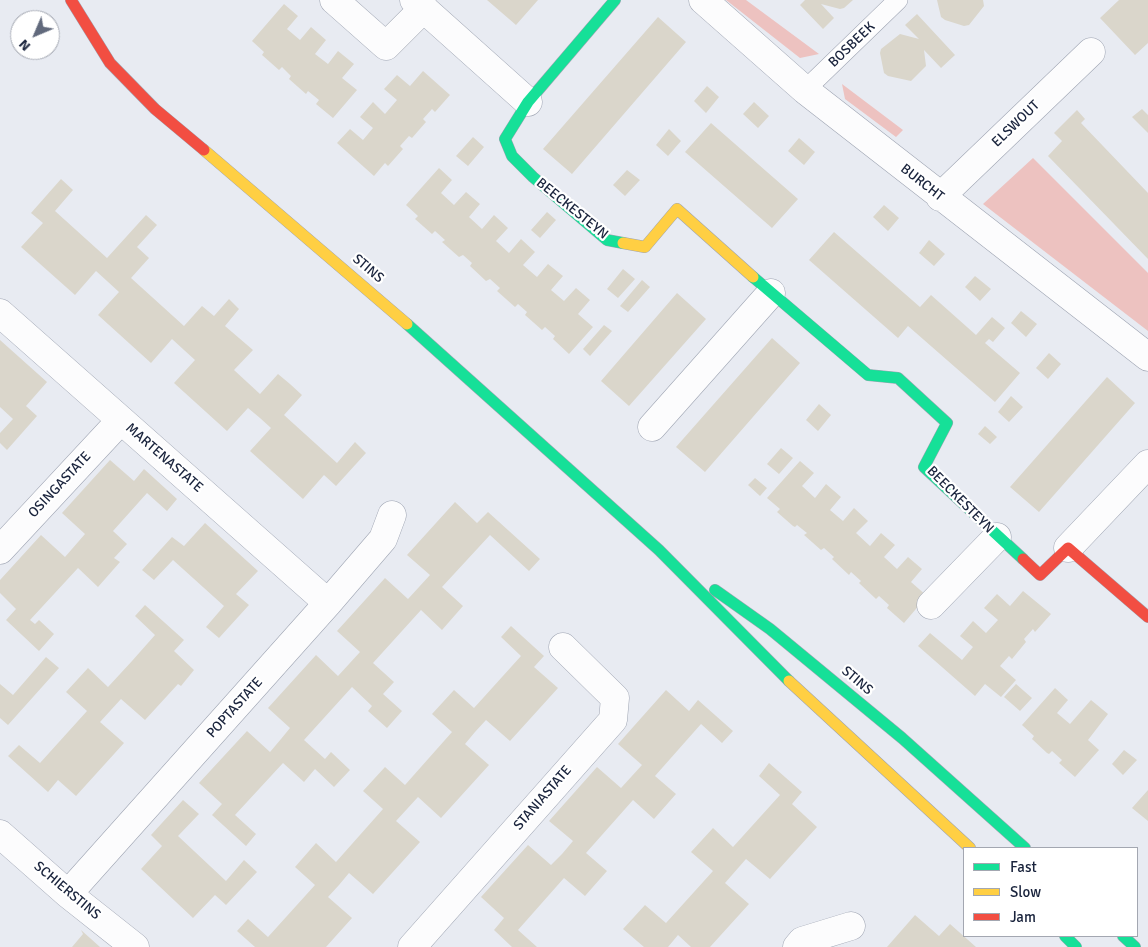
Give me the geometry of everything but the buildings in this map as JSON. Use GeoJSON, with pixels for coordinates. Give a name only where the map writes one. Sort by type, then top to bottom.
{"type":"FeatureCollection","features":[{"type":"Feature","properties":{"kind":"street","name":"STINS"},"geometry":{"type":"LineString","coordinates":[[71,0],[110,63],[155,109],[378,298],[659,550],[766,660],[969,847]]}},
{"type":"Feature","properties":{"kind":"street"},"geometry":{"type":"LineString","coordinates":[[334,0],[386,46],[419,4],[528,102]]}},
{"type":"Feature","properties":{"kind":"street","name":"BEECKESTEYN"},"geometry":{"type":"LineString","coordinates":[[615,0],[528,102],[505,139],[512,156],[533,177],[607,240],[645,247],[677,209],[771,293],[868,375],[898,378],[947,423],[924,466],[1040,575],[1148,464]]}},
{"type":"Feature","properties":{"kind":"street","name":"BURCHT"},"geometry":{"type":"LineString","coordinates":[[703,0],[805,90],[940,197],[1148,357]]}},
{"type":"Feature","properties":{"kind":"street","name":"ELSWOUT"},"geometry":{"type":"LineString","coordinates":[[940,197],[1091,52]]}},
{"type":"Feature","properties":{"kind":"street"},"geometry":{"type":"LineString","coordinates":[[652,427],[771,293]]}},
{"type":"Feature","properties":{"kind":"street","name":"MARTENASTATE"},"geometry":{"type":"LineString","coordinates":[[0,313],[328,604]]}},
{"type":"Feature","properties":{"kind":"street","name":"OSINGASTATE"},"geometry":{"type":"LineString","coordinates":[[0,550],[121,420]]}},
{"type":"Feature","properties":{"kind":"street","name":"POPTASTATE"},"geometry":{"type":"LineString","coordinates":[[68,894],[328,604],[383,539],[392,515]]}},
{"type":"Feature","properties":{"kind":"street","name":"BEECKESTEYN"},"geometry":{"type":"LineString","coordinates":[[931,606],[997,536]]}},
{"type":"Feature","properties":{"kind":"street"},"geometry":{"type":"LineString","coordinates":[[1068,548],[1148,617]]}},
{"type":"Feature","properties":{"kind":"street","name":"STINS"},"geometry":{"type":"LineString","coordinates":[[659,550],[770,629],[902,738],[1024,847]]}},
{"type":"Feature","properties":{"kind":"street","name":"STANIASTATE"},"geometry":{"type":"LineString","coordinates":[[412,947],[612,720],[615,698],[563,647]]}},
{"type":"Feature","properties":{"kind":"street","name":"SCHIERSTINS"},"geometry":{"type":"LineString","coordinates":[[0,834],[68,894],[135,947]]}},
{"type":"Feature","properties":{"kind":"street"},"geometry":{"type":"LineString","coordinates":[[796,947],[802,941],[851,926]]}},
{"type":"Feature","properties":{"kind":"street"},"geometry":{"type":"LineString","coordinates":[[1066,937],[1076,947]]}},
{"type":"Feature","properties":{"kind":"street"},"geometry":{"type":"LineString","coordinates":[[1123,937],[1135,947]]}},
{"type":"Feature","properties":{"kind":"lane","name":"BOSBEEK"},"geometry":{"type":"LineString","coordinates":[[805,90],[898,0]]}},
{"type":"Feature","properties":{"kind":"shaded area"},"geometry":{"type":"Polygon","coordinates":[[[726,0],[746,0],[819,54],[800,58],[726,0]]]}},
{"type":"Feature","properties":{"kind":"shaded area"},"geometry":{"type":"Polygon","coordinates":[[[842,84],[903,130],[896,137],[845,99],[842,84]]]}},
{"type":"Feature","properties":{"kind":"shaded area"},"geometry":{"type":"Polygon","coordinates":[[[1033,158],[1148,273],[1148,331],[983,204],[1033,158]]]}},
{"type":"Feature","properties":{"kind":"traffic: fast"},"geometry":{"type":"LineString","coordinates":[[615,0],[528,102],[505,139],[512,156],[533,177],[607,240],[623,243]]}},
{"type":"Feature","properties":{"kind":"traffic: fast"},"geometry":{"type":"LineString","coordinates":[[753,277],[868,375],[898,378],[947,423],[924,467],[1023,559]]}},
{"type":"Feature","properties":{"kind":"traffic: fast"},"geometry":{"type":"LineString","coordinates":[[407,324],[659,550],[789,681]]}},
{"type":"Feature","properties":{"kind":"traffic: fast"},"geometry":{"type":"LineString","coordinates":[[715,590],[770,629],[902,738],[1024,847]]}},
{"type":"Feature","properties":{"kind":"traffic: fast"},"geometry":{"type":"LineString","coordinates":[[1066,937],[1076,947]]}},
{"type":"Feature","properties":{"kind":"traffic: fast"},"geometry":{"type":"LineString","coordinates":[[1124,937],[1135,947]]}},
{"type":"Feature","properties":{"kind":"traffic: slow"},"geometry":{"type":"LineString","coordinates":[[204,150],[407,324]]}},
{"type":"Feature","properties":{"kind":"traffic: slow"},"geometry":{"type":"LineString","coordinates":[[623,243],[645,247],[677,209],[753,277]]}},
{"type":"Feature","properties":{"kind":"traffic: slow"},"geometry":{"type":"LineString","coordinates":[[789,681],[969,847]]}},
{"type":"Feature","properties":{"kind":"traffic: jam"},"geometry":{"type":"LineString","coordinates":[[71,0],[110,63],[155,109],[204,150]]}},
{"type":"Feature","properties":{"kind":"traffic: jam"},"geometry":{"type":"LineString","coordinates":[[1023,559],[1040,575],[1068,548],[1148,617]]}}]}
